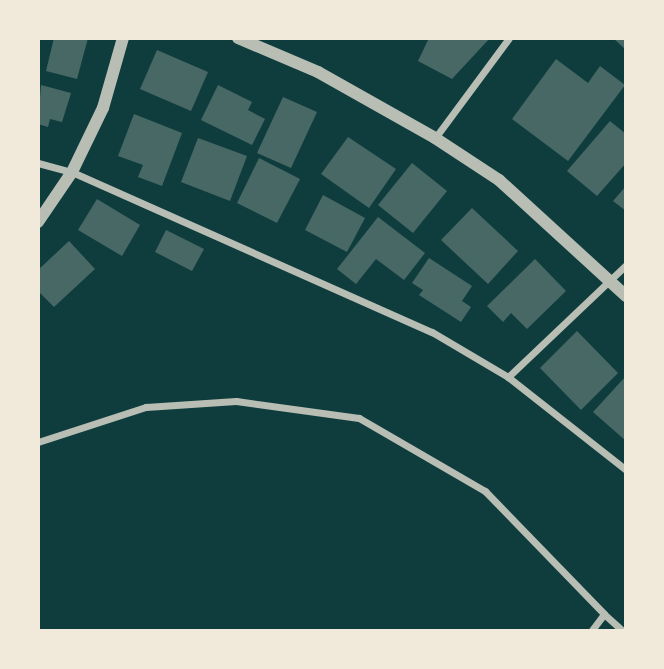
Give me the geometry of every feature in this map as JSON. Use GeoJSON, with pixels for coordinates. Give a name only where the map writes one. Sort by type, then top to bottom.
{"type":"FeatureCollection","features":[{"type":"Feature","properties":{"kind":"street"},"geometry":{"type":"LineString","coordinates":[[38,222],[72,172],[103,108],[123,38]]}},
{"type":"Feature","properties":{"kind":"street"},"geometry":{"type":"LineString","coordinates":[[238,38],[318,72],[435,138],[499,180],[625,296]]}},
{"type":"Feature","properties":{"kind":"street"},"geometry":{"type":"LineString","coordinates":[[435,138],[509,38]]}},
{"type":"Feature","properties":{"kind":"street"},"geometry":{"type":"LineString","coordinates":[[38,163],[72,172],[432,332],[508,377],[625,470]]}},
{"type":"Feature","properties":{"kind":"street"},"geometry":{"type":"LineString","coordinates":[[508,377],[625,265]]}},
{"type":"Feature","properties":{"kind":"street"},"geometry":{"type":"LineString","coordinates":[[38,442],[146,407],[236,401],[359,418],[485,491],[622,631]]}},
{"type":"Feature","properties":{"kind":"street"},"geometry":{"type":"LineString","coordinates":[[592,631],[604,614]]}},
{"type":"Feature","properties":{"kind":"building"},"geometry":{"type":"Polygon","coordinates":[[[54,38],[88,38],[77,79],[46,71],[54,38]]]}},
{"type":"Feature","properties":{"kind":"building"},"geometry":{"type":"Polygon","coordinates":[[[429,38],[490,38],[452,79],[418,61],[429,38]]]}},
{"type":"Feature","properties":{"kind":"building"},"geometry":{"type":"Polygon","coordinates":[[[613,38],[626,38],[626,50],[613,38]]]}},
{"type":"Feature","properties":{"kind":"building"},"geometry":{"type":"Polygon","coordinates":[[[157,50],[208,72],[191,111],[140,89],[157,50]]]}},
{"type":"Feature","properties":{"kind":"building"},"geometry":{"type":"Polygon","coordinates":[[[556,59],[588,83],[600,66],[625,85],[568,161],[512,119],[556,59]]]}},
{"type":"Feature","properties":{"kind":"building"},"geometry":{"type":"Polygon","coordinates":[[[41,85],[71,93],[62,122],[50,119],[48,127],[38,124],[41,85]]]}},
{"type":"Feature","properties":{"kind":"building"},"geometry":{"type":"Polygon","coordinates":[[[218,85],[252,102],[248,110],[265,119],[252,145],[201,120],[218,85]]]}},
{"type":"Feature","properties":{"kind":"building"},"geometry":{"type":"Polygon","coordinates":[[[283,97],[317,112],[291,168],[257,153],[283,97]]]}},
{"type":"Feature","properties":{"kind":"building"},"geometry":{"type":"Polygon","coordinates":[[[134,114],[182,133],[162,186],[138,177],[143,165],[118,156],[134,114]]]}},
{"type":"Feature","properties":{"kind":"building"},"geometry":{"type":"Polygon","coordinates":[[[610,121],[626,134],[626,163],[597,196],[567,171],[610,121]]]}},
{"type":"Feature","properties":{"kind":"building"},"geometry":{"type":"Polygon","coordinates":[[[348,137],[396,169],[369,208],[321,174],[348,137]]]}},
{"type":"Feature","properties":{"kind":"building"},"geometry":{"type":"Polygon","coordinates":[[[198,138],[247,156],[230,201],[181,182],[198,138]]]}},
{"type":"Feature","properties":{"kind":"building"},"geometry":{"type":"Polygon","coordinates":[[[259,158],[300,179],[277,223],[237,203],[259,158]]]}},
{"type":"Feature","properties":{"kind":"building"},"geometry":{"type":"Polygon","coordinates":[[[412,163],[447,191],[413,233],[378,205],[412,163]]]}},
{"type":"Feature","properties":{"kind":"building"},"geometry":{"type":"Polygon","coordinates":[[[626,186],[626,211],[613,201],[626,186]]]}},
{"type":"Feature","properties":{"kind":"building"},"geometry":{"type":"Polygon","coordinates":[[[323,195],[365,218],[347,252],[305,230],[323,195]]]}},
{"type":"Feature","properties":{"kind":"building"},"geometry":{"type":"Polygon","coordinates":[[[97,199],[140,225],[122,256],[78,230],[97,199]]]}},
{"type":"Feature","properties":{"kind":"building"},"geometry":{"type":"Polygon","coordinates":[[[472,208],[518,251],[488,284],[441,240],[472,208]]]}},
{"type":"Feature","properties":{"kind":"building"},"geometry":{"type":"Polygon","coordinates":[[[378,217],[425,253],[404,280],[376,259],[356,284],[337,269],[378,217]]]}},
{"type":"Feature","properties":{"kind":"building"},"geometry":{"type":"Polygon","coordinates":[[[166,230],[204,249],[192,271],[155,252],[166,230]]]}},
{"type":"Feature","properties":{"kind":"building"},"geometry":{"type":"Polygon","coordinates":[[[69,241],[95,269],[54,307],[38,291],[38,270],[69,241]]]}},
{"type":"Feature","properties":{"kind":"building"},"geometry":{"type":"Polygon","coordinates":[[[429,258],[472,286],[462,301],[471,307],[461,322],[419,295],[423,290],[412,283],[429,258]]]}},
{"type":"Feature","properties":{"kind":"building"},"geometry":{"type":"Polygon","coordinates":[[[535,259],[566,291],[527,329],[511,313],[503,322],[487,306],[535,259]]]}},
{"type":"Feature","properties":{"kind":"building"},"geometry":{"type":"Polygon","coordinates":[[[577,331],[618,373],[581,410],[540,368],[577,331]]]}},
{"type":"Feature","properties":{"kind":"building"},"geometry":{"type":"Polygon","coordinates":[[[626,376],[626,441],[593,412],[626,376]]]}}]}
